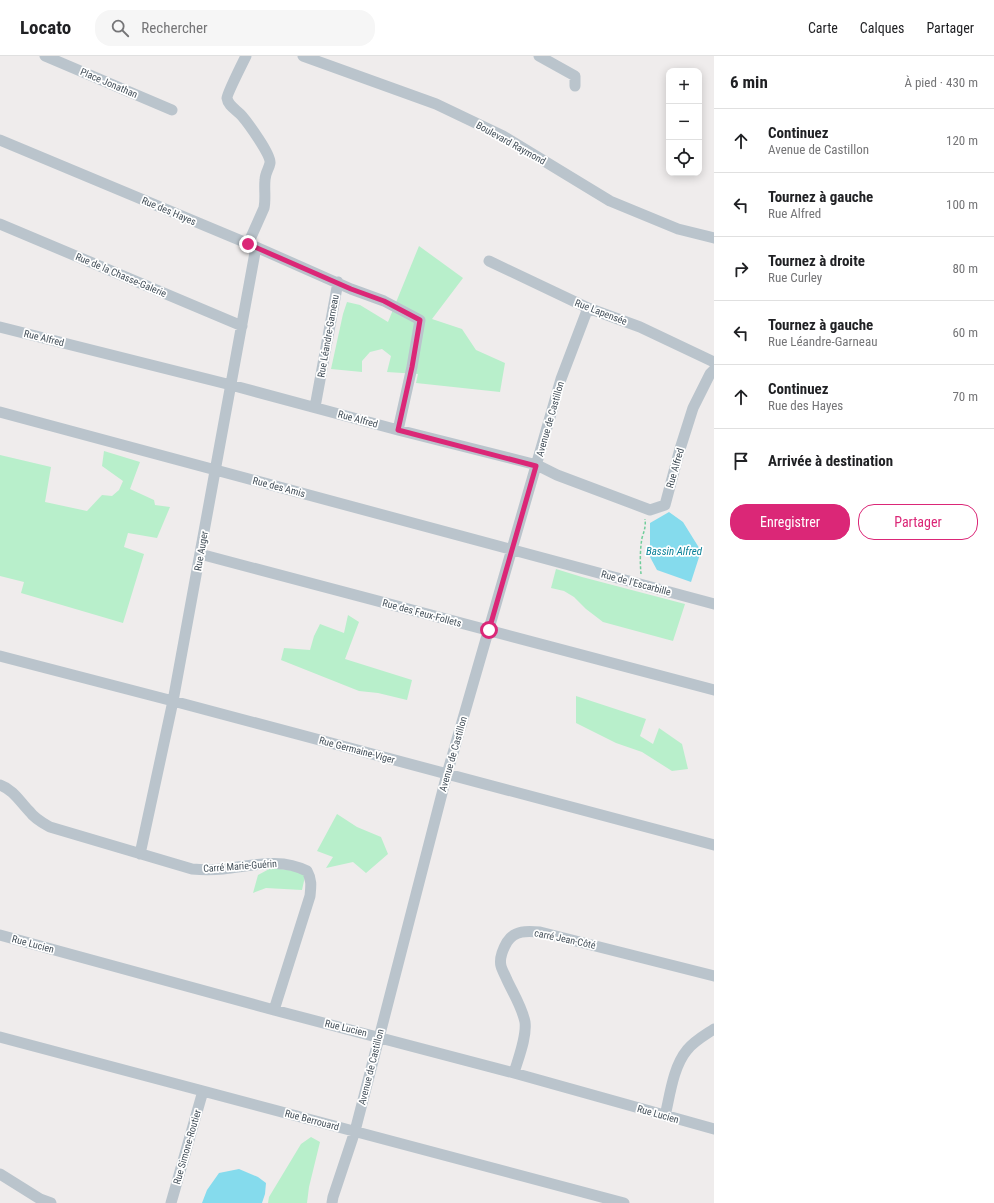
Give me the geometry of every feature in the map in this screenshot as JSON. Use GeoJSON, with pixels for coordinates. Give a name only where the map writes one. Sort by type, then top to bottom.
{"type":"FeatureCollection","features":[{"type":"Feature","properties":{"kind":"street","name":"Place Jonathan"},"geometry":{"type":"LineString","coordinates":[[45,56],[172,110]]}},
{"type":"Feature","properties":{"kind":"street","name":"Rue Auger"},"geometry":{"type":"LineString","coordinates":[[140,854],[173,701],[216,470],[242,326],[252,246],[265,202],[265,176],[270,163],[270,158],[244,119],[229,104],[226,96],[236,79],[246,56]]}},
{"type":"Feature","properties":{"kind":"street","name":"Boulevard Raymond"},"geometry":{"type":"LineString","coordinates":[[303,56],[436,104],[503,136],[610,201],[678,229],[714,238]]}},
{"type":"Feature","properties":{"kind":"street"},"geometry":{"type":"LineString","coordinates":[[539,56],[575,76],[575,86]]}},
{"type":"Feature","properties":{"kind":"street","name":"Rue des Hayes"},"geometry":{"type":"LineString","coordinates":[[0,140],[338,282]]}},
{"type":"Feature","properties":{"kind":"street","name":"Rue de la Chasse-Galerie"},"geometry":{"type":"LineString","coordinates":[[0,224],[242,326]]}},
{"type":"Feature","properties":{"kind":"street","name":"Rue Lapensée"},"geometry":{"type":"LineString","coordinates":[[489,261],[588,308],[640,327],[714,362]]}},
{"type":"Feature","properties":{"kind":"street","name":"Rue Léandre-Garneau"},"geometry":{"type":"LineString","coordinates":[[315,407],[338,282],[351,289],[384,301],[420,320],[412,367],[398,430]]}},
{"type":"Feature","properties":{"kind":"street","name":"Avenue de Castillon"},"geometry":{"type":"LineString","coordinates":[[332,1203],[355,1132],[448,774],[489,630],[561,379],[588,308]]}},
{"type":"Feature","properties":{"kind":"street","name":"Rue Alfred"},"geometry":{"type":"LineString","coordinates":[[0,327],[231,385],[536,466],[650,510],[665,505],[693,408],[710,374],[714,370]]}},
{"type":"Feature","properties":{"kind":"street","name":"Rue des Amis"},"geometry":{"type":"LineString","coordinates":[[0,412],[558,562]]}},
{"type":"Feature","properties":{"kind":"street","name":"Rue des Feux-Follets"},"geometry":{"type":"LineString","coordinates":[[200,554],[714,690]]}},
{"type":"Feature","properties":{"kind":"street","name":"Rue de l'Escarbille"},"geometry":{"type":"LineString","coordinates":[[558,562],[714,604]]}},
{"type":"Feature","properties":{"kind":"street","name":"Rue Germaine-Viger"},"geometry":{"type":"LineString","coordinates":[[0,656],[714,845]]}},
{"type":"Feature","properties":{"kind":"street","name":"Carré Marie-Guérin"},"geometry":{"type":"LineString","coordinates":[[0,784],[16,796],[37,820],[50,827],[192,869],[223,869],[264,863],[278,863],[292,865],[307,871],[311,878],[310,896],[274,1010]]}},
{"type":"Feature","properties":{"kind":"street","name":"carré Jean-Côté"},"geometry":{"type":"LineString","coordinates":[[514,1073],[524,1036],[525,1024],[523,1014],[501,966],[501,957],[504,946],[517,933],[526,931],[540,932],[714,976]]}},
{"type":"Feature","properties":{"kind":"street","name":"Rue Lucien"},"geometry":{"type":"LineString","coordinates":[[0,935],[274,1010],[514,1073],[714,1129]]}},
{"type":"Feature","properties":{"kind":"street"},"geometry":{"type":"LineString","coordinates":[[665,1116],[676,1068],[682,1057],[687,1049],[714,1029]]}},
{"type":"Feature","properties":{"kind":"street","name":"Rue Berrouard"},"geometry":{"type":"LineString","coordinates":[[0,1037],[624,1203]]}},
{"type":"Feature","properties":{"kind":"street","name":"Rue Simone-Routier"},"geometry":{"type":"LineString","coordinates":[[171,1203],[203,1091]]}},
{"type":"Feature","properties":{"kind":"street"},"geometry":{"type":"LineString","coordinates":[[0,1174],[40,1199],[51,1203]]}},
{"type":"Feature","properties":{"kind":"path"},"geometry":{"type":"LineString","coordinates":[[642,585],[640,567],[642,539],[646,527],[644,515],[650,510]]}},
{"type":"Feature","properties":{"kind":"green space"},"geometry":{"type":"Polygon","coordinates":[[[419,246],[463,278],[432,319],[462,329],[476,350],[505,363],[500,392],[416,383],[418,374],[387,372],[391,356],[382,349],[370,352],[362,361],[362,372],[331,369],[347,302],[360,305],[388,322],[419,246]]]}},
{"type":"Feature","properties":{"kind":"green space"},"geometry":{"type":"Polygon","coordinates":[[[104,451],[140,462],[130,489],[154,500],[155,505],[170,507],[157,538],[128,533],[124,547],[144,554],[123,623],[21,593],[24,582],[0,576],[0,455],[51,467],[45,502],[87,511],[102,495],[112,496],[119,490],[123,481],[102,466],[104,451]]]}},
{"type":"Feature","properties":{"kind":"green space"},"geometry":{"type":"Polygon","coordinates":[[[556,569],[685,604],[673,641],[603,622],[586,609],[574,597],[564,591],[551,588],[556,569]]]}},
{"type":"Feature","properties":{"kind":"green space"},"geometry":{"type":"Polygon","coordinates":[[[348,615],[359,622],[345,659],[412,680],[407,700],[378,693],[359,691],[281,660],[284,648],[310,650],[314,636],[320,624],[344,633],[348,615]]]}},
{"type":"Feature","properties":{"kind":"green space"},"geometry":{"type":"Polygon","coordinates":[[[576,696],[646,719],[640,736],[653,744],[659,728],[682,744],[688,769],[672,771],[642,752],[616,743],[576,723],[576,696]]]}},
{"type":"Feature","properties":{"kind":"green space"},"geometry":{"type":"Polygon","coordinates":[[[337,814],[357,827],[381,837],[388,854],[366,873],[353,862],[326,868],[333,857],[317,851],[337,814]]]}},
{"type":"Feature","properties":{"kind":"green space"},"geometry":{"type":"Polygon","coordinates":[[[271,868],[306,872],[302,890],[266,888],[253,893],[258,875],[271,868]]]}},
{"type":"Feature","properties":{"kind":"green space"},"geometry":{"type":"Polygon","coordinates":[[[311,1137],[320,1142],[309,1187],[307,1203],[268,1203],[269,1197],[301,1144],[311,1137]]]}},
{"type":"Feature","properties":{"kind":"water","name":"Bassin Alfred"},"geometry":{"type":"Polygon","coordinates":[[[669,512],[683,522],[701,551],[691,582],[657,570],[650,557],[650,523],[669,512]]]}},
{"type":"Feature","properties":{"kind":"water"},"geometry":{"type":"Polygon","coordinates":[[[239,1169],[258,1177],[266,1183],[262,1203],[202,1203],[207,1190],[219,1173],[239,1169]]]}},
{"type":"Feature","properties":{"kind":"route"},"geometry":{"type":"LineString","coordinates":[[248,244],[338,282],[351,289],[384,301],[420,320],[412,367],[398,430],[536,466],[489,630]]}}]}
